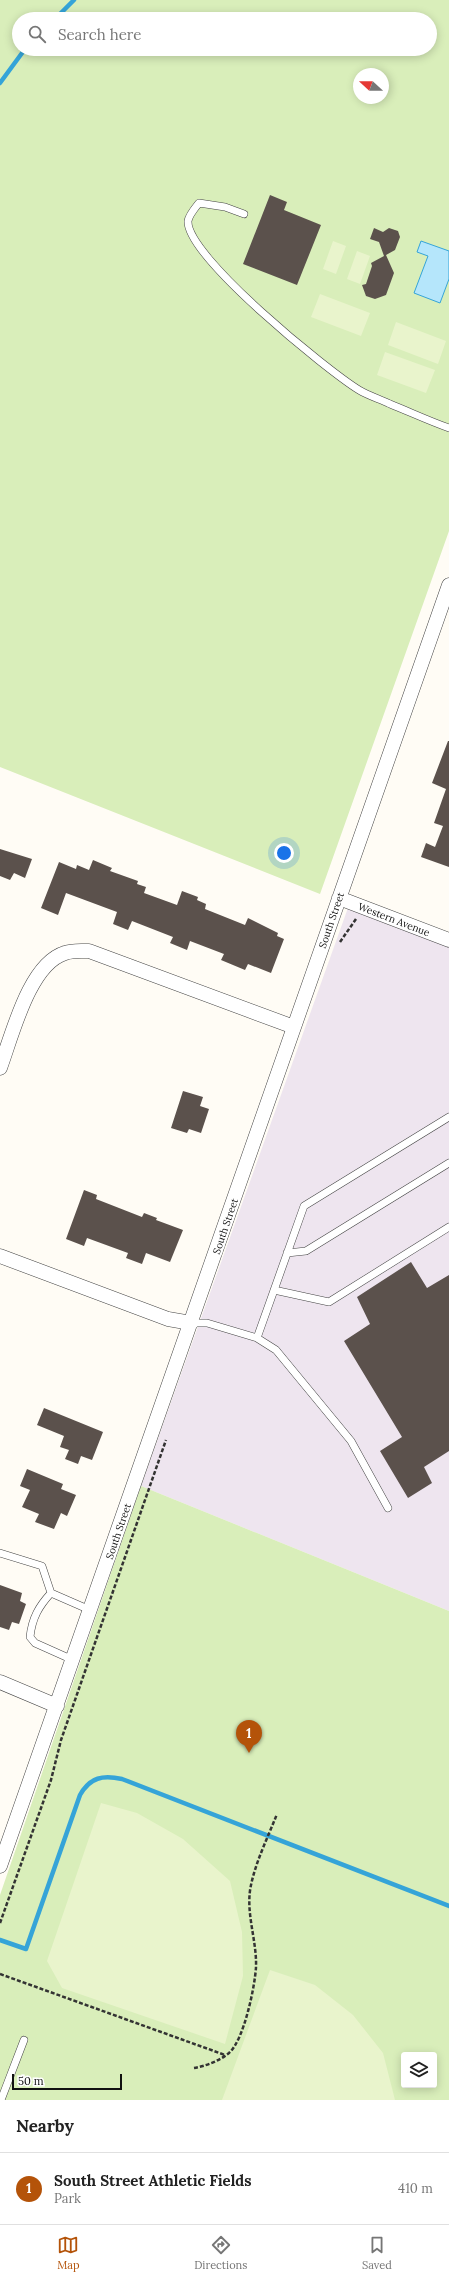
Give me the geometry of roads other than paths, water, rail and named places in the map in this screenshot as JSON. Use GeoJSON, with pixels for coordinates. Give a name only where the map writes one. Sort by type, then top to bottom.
{"type":"FeatureCollection","features":[{"type":"Feature","properties":{"kind":"street","name":"South Street"},"geometry":{"type":"LineString","coordinates":[[0,1866],[449,585]]}},
{"type":"Feature","properties":{"kind":"street","name":"Western Avenue"},"geometry":{"type":"LineString","coordinates":[[339,898],[449,940]]}},
{"type":"Feature","properties":{"kind":"street"},"geometry":{"type":"LineString","coordinates":[[0,1068],[30,988],[46,964],[65,952],[89,951],[294,1027]]}},
{"type":"Feature","properties":{"kind":"street"},"geometry":{"type":"LineString","coordinates":[[0,1256],[168,1319],[191,1322]]}},
{"type":"Feature","properties":{"kind":"street"},"geometry":{"type":"LineString","coordinates":[[0,1682],[57,1706]]}},
{"type":"Feature","properties":{"kind":"lane"},"geometry":{"type":"LineString","coordinates":[[244,214],[225,207],[199,203],[190,215],[188,222],[192,235],[208,258],[249,300],[336,374],[361,391],[449,428]]}},
{"type":"Feature","properties":{"kind":"lane"},"geometry":{"type":"LineString","coordinates":[[257,1338],[304,1206],[449,1117]]}},
{"type":"Feature","properties":{"kind":"lane"},"geometry":{"type":"LineString","coordinates":[[287,1253],[306,1251],[449,1163]]}},
{"type":"Feature","properties":{"kind":"lane"},"geometry":{"type":"LineString","coordinates":[[274,1290],[329,1302],[449,1227]]}},
{"type":"Feature","properties":{"kind":"lane"},"geometry":{"type":"LineString","coordinates":[[191,1322],[207,1323],[257,1338],[276,1350],[351,1441],[388,1508]]}},
{"type":"Feature","properties":{"kind":"lane"},"geometry":{"type":"LineString","coordinates":[[0,1552],[42,1566],[51,1593],[90,1610]]}},
{"type":"Feature","properties":{"kind":"lane"},"geometry":{"type":"LineString","coordinates":[[51,1593],[38,1607],[31,1625],[30,1637],[35,1643],[73,1660]]}},
{"type":"Feature","properties":{"kind":"lane"},"geometry":{"type":"LineString","coordinates":[[1,2100],[24,2040]]}},
{"type":"Feature","properties":{"kind":"water"},"geometry":{"type":"Polygon","coordinates":[[[421,241],[449,251],[449,279],[440,303],[414,293],[428,256],[417,252],[421,241]]]}},
{"type":"Feature","properties":{"kind":"waterway"},"geometry":{"type":"LineString","coordinates":[[62,12],[74,0]]}},
{"type":"Feature","properties":{"kind":"waterway"},"geometry":{"type":"LineString","coordinates":[[0,83],[20,56]]}},
{"type":"Feature","properties":{"kind":"waterway"},"geometry":{"type":"LineString","coordinates":[[0,1940],[26,1949],[80,1795],[88,1784],[98,1779],[109,1777],[122,1779],[449,1906]]}},
{"type":"Feature","properties":{"kind":"place","name":"South Street Athletic Fields"},"geometry":{"type":"Point","coordinates":[249,1753]}}]}
